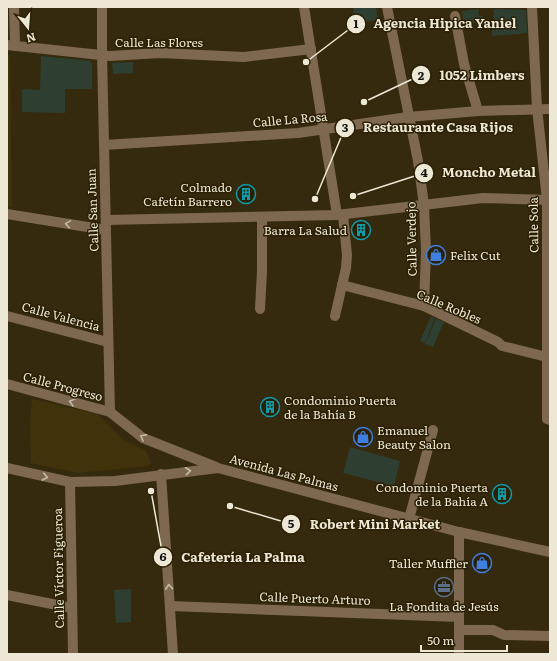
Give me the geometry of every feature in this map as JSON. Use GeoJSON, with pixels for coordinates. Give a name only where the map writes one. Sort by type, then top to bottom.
{"type":"FeatureCollection","features":[{"type":"Feature","properties":{"kind":"street"},"geometry":{"type":"LineString","coordinates":[[11,45],[14,7]]}},
{"type":"Feature","properties":{"kind":"street","name":"Calle San Juan"},"geometry":{"type":"LineString","coordinates":[[102,7],[110,412]]}},
{"type":"Feature","properties":{"kind":"street"},"geometry":{"type":"LineString","coordinates":[[304,7],[324,130],[347,255],[335,316]]}},
{"type":"Feature","properties":{"kind":"street","name":"Calle Verdejo"},"geometry":{"type":"LineString","coordinates":[[387,7],[424,205],[426,251],[424,306]]}},
{"type":"Feature","properties":{"kind":"street","name":"Calle Sola"},"geometry":{"type":"LineString","coordinates":[[532,7],[537,108],[548,200],[548,420]]}},
{"type":"Feature","properties":{"kind":"street"},"geometry":{"type":"LineString","coordinates":[[455,16],[464,64],[478,112]]}},
{"type":"Feature","properties":{"kind":"street","name":"Calle Las Flores"},"geometry":{"type":"LineString","coordinates":[[11,45],[110,56],[167,53],[244,57],[311,49]]}},
{"type":"Feature","properties":{"kind":"street","name":"Calle La Rosa"},"geometry":{"type":"LineString","coordinates":[[104,144],[324,130],[408,117],[537,108],[550,109]]}},
{"type":"Feature","properties":{"kind":"street"},"geometry":{"type":"LineString","coordinates":[[7,214],[106,225],[262,217],[340,215],[483,198],[548,200]]}},
{"type":"Feature","properties":{"kind":"street"},"geometry":{"type":"LineString","coordinates":[[260,309],[262,217]]}},
{"type":"Feature","properties":{"kind":"street","name":"Calle Robles"},"geometry":{"type":"LineString","coordinates":[[342,285],[424,306],[498,342],[502,346],[547,357]]}},
{"type":"Feature","properties":{"kind":"street","name":"Calle Valencia"},"geometry":{"type":"LineString","coordinates":[[7,316],[108,342]]}},
{"type":"Feature","properties":{"kind":"street","name":"Calle Progreso"},"geometry":{"type":"LineString","coordinates":[[7,384],[110,412],[143,438],[218,468]]}},
{"type":"Feature","properties":{"kind":"street"},"geometry":{"type":"LineString","coordinates":[[409,519],[432,430]]}},
{"type":"Feature","properties":{"kind":"street","name":"Avenida Las Palmas"},"geometry":{"type":"LineString","coordinates":[[7,468],[70,482],[115,481],[218,468],[459,532],[550,552]]}},
{"type":"Feature","properties":{"kind":"street"},"geometry":{"type":"LineString","coordinates":[[161,474],[173,654]]}},
{"type":"Feature","properties":{"kind":"street","name":"Calle Víctor Figueroa"},"geometry":{"type":"LineString","coordinates":[[70,482],[73,654]]}},
{"type":"Feature","properties":{"kind":"street"},"geometry":{"type":"LineString","coordinates":[[459,532],[459,654]]}},
{"type":"Feature","properties":{"kind":"street"},"geometry":{"type":"LineString","coordinates":[[7,595],[72,608]]}},
{"type":"Feature","properties":{"kind":"street","name":"Calle Puerto Arturo"},"geometry":{"type":"LineString","coordinates":[[170,606],[459,616]]}},
{"type":"Feature","properties":{"kind":"street"},"geometry":{"type":"LineString","coordinates":[[459,630],[493,630],[504,635],[550,636]]}},
{"type":"Feature","properties":{"kind":"shaded area"},"geometry":{"type":"Polygon","coordinates":[[[7,55],[10,55],[12,207],[7,206],[7,55]]]}},
{"type":"Feature","properties":{"kind":"shaded area"},"geometry":{"type":"Polygon","coordinates":[[[32,399],[97,414],[124,440],[145,450],[151,462],[148,466],[78,473],[31,463],[30,426],[32,399]]]}},
{"type":"Feature","properties":{"kind":"green space"},"geometry":{"type":"Polygon","coordinates":[[[353,7],[376,7],[378,20],[355,23],[353,7]]]}},
{"type":"Feature","properties":{"kind":"green space"},"geometry":{"type":"Polygon","coordinates":[[[478,9],[479,16],[483,16],[484,22],[463,23],[462,11],[478,9]]]}},
{"type":"Feature","properties":{"kind":"green space"},"geometry":{"type":"Polygon","coordinates":[[[494,9],[526,10],[527,33],[492,36],[494,9]]]}},
{"type":"Feature","properties":{"kind":"green space"},"geometry":{"type":"Polygon","coordinates":[[[41,56],[90,61],[92,64],[92,89],[65,89],[65,113],[22,112],[22,89],[40,90],[41,56]]]}},
{"type":"Feature","properties":{"kind":"green space"},"geometry":{"type":"Polygon","coordinates":[[[133,62],[133,73],[113,74],[112,63],[133,62]]]}},
{"type":"Feature","properties":{"kind":"green space"},"geometry":{"type":"Polygon","coordinates":[[[431,316],[435,318],[425,343],[420,341],[431,316]]]}},
{"type":"Feature","properties":{"kind":"green space"},"geometry":{"type":"Polygon","coordinates":[[[436,319],[444,322],[433,347],[425,344],[436,319]]]}},
{"type":"Feature","properties":{"kind":"green space"},"geometry":{"type":"Polygon","coordinates":[[[350,447],[400,461],[394,486],[343,473],[350,447]]]}},
{"type":"Feature","properties":{"kind":"green space"},"geometry":{"type":"Polygon","coordinates":[[[131,589],[131,622],[116,623],[114,590],[131,589]]]}},
{"type":"Feature","properties":{"kind":"place","name":"Agencia Hipica Yaniel"},"geometry":{"type":"Point","coordinates":[306,62]}},
{"type":"Feature","properties":{"kind":"place","name":"1052 Limbers"},"geometry":{"type":"Point","coordinates":[364,102]}},
{"type":"Feature","properties":{"kind":"place","name":"Colmado Cafetín Barrero"},"geometry":{"type":"Point","coordinates":[246,194]}},
{"type":"Feature","properties":{"kind":"place","name":"Moncho Metal"},"geometry":{"type":"Point","coordinates":[353,196]}},
{"type":"Feature","properties":{"kind":"place","name":"Restaurante Casa Rijos"},"geometry":{"type":"Point","coordinates":[315,199]}},
{"type":"Feature","properties":{"kind":"place","name":"Barra La Salud"},"geometry":{"type":"Point","coordinates":[361,230]}},
{"type":"Feature","properties":{"kind":"place","name":"Felix Cut"},"geometry":{"type":"Point","coordinates":[436,255]}},
{"type":"Feature","properties":{"kind":"place","name":"Condominio Puerta de la Bahía B"},"geometry":{"type":"Point","coordinates":[270,407]}},
{"type":"Feature","properties":{"kind":"place","name":"Emanuel Beauty Salon"},"geometry":{"type":"Point","coordinates":[363,437]}},
{"type":"Feature","properties":{"kind":"place","name":"Cafetería La Palma"},"geometry":{"type":"Point","coordinates":[151,491]}},
{"type":"Feature","properties":{"kind":"place","name":"Condominio Puerta de la Bahía A"},"geometry":{"type":"Point","coordinates":[502,494]}},
{"type":"Feature","properties":{"kind":"place","name":"Robert Mini Market"},"geometry":{"type":"Point","coordinates":[230,506]}},
{"type":"Feature","properties":{"kind":"place","name":"Taller Muffler"},"geometry":{"type":"Point","coordinates":[482,563]}},
{"type":"Feature","properties":{"kind":"place","name":"La Fondita de Jesús"},"geometry":{"type":"Point","coordinates":[444,587]}}]}
